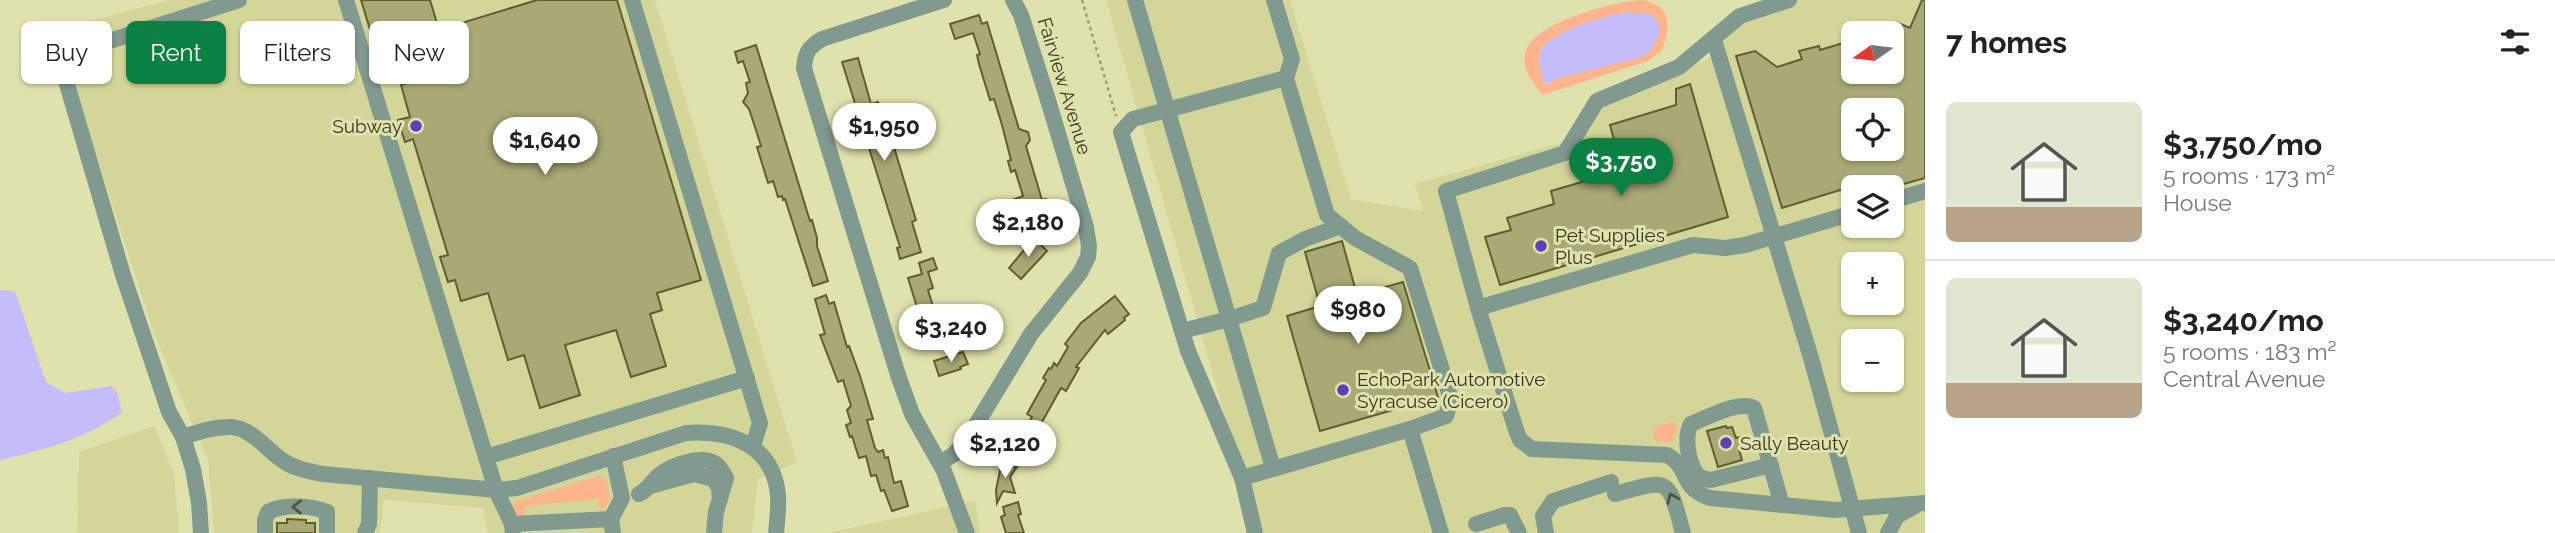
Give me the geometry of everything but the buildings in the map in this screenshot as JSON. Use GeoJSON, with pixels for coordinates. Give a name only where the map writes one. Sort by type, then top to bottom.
{"type":"FeatureCollection","features":[{"type":"Feature","properties":{"kind":"street"},"geometry":{"type":"LineString","coordinates":[[201,533],[193,469],[183,437],[169,412],[123,275],[59,57],[239,0]]}},
{"type":"Feature","properties":{"kind":"street"},"geometry":{"type":"LineString","coordinates":[[346,0],[496,490],[512,529],[612,526],[622,498],[613,456]]}},
{"type":"Feature","properties":{"kind":"street"},"geometry":{"type":"LineString","coordinates":[[632,0],[760,423],[753,446]]}},
{"type":"Feature","properties":{"kind":"street"},"geometry":{"type":"LineString","coordinates":[[943,0],[822,39],[810,46],[804,54],[804,68],[912,414],[940,463],[967,533]]}},
{"type":"Feature","properties":{"kind":"street","name":"Fairview Avenue"},"geometry":{"type":"LineString","coordinates":[[940,463],[953,455],[964,443],[1031,334],[1080,273],[1087,257],[1086,227],[1021,15],[1013,0]]}},
{"type":"Feature","properties":{"kind":"street"},"geometry":{"type":"LineString","coordinates":[[1135,0],[1273,468]]}},
{"type":"Feature","properties":{"kind":"street"},"geometry":{"type":"LineString","coordinates":[[1242,478],[1446,416],[1451,399],[1419,292],[1409,268],[1356,238],[1326,215],[1286,78],[1292,59],[1274,0]]}},
{"type":"Feature","properties":{"kind":"street"},"geometry":{"type":"LineString","coordinates":[[1789,0],[1740,16],[1679,67],[1597,101],[1565,153],[1446,191],[1478,308],[1516,430],[1520,440],[1532,449],[1667,454],[1680,463],[1687,484],[1710,498],[1853,510],[1922,503]]}},
{"type":"Feature","properties":{"kind":"street"},"geometry":{"type":"LineString","coordinates":[[1714,40],[1861,533]]}},
{"type":"Feature","properties":{"kind":"street"},"geometry":{"type":"LineString","coordinates":[[1255,533],[1242,478],[1188,351],[1121,132],[1133,119],[1286,78]]}},
{"type":"Feature","properties":{"kind":"street"},"geometry":{"type":"LineString","coordinates":[[1904,197],[1925,191]]}},
{"type":"Feature","properties":{"kind":"street"},"geometry":{"type":"LineString","coordinates":[[1478,308],[1693,245],[1725,248],[1774,237],[1841,217]]}},
{"type":"Feature","properties":{"kind":"street"},"geometry":{"type":"LineString","coordinates":[[1182,331],[1263,308],[1279,253],[1305,239],[1341,226]]}},
{"type":"Feature","properties":{"kind":"street"},"geometry":{"type":"LineString","coordinates":[[486,457],[747,378]]}},
{"type":"Feature","properties":{"kind":"street"},"geometry":{"type":"LineString","coordinates":[[1771,466],[1711,480],[1702,478],[1696,472],[1685,438],[1690,424],[1739,405],[1754,408],[1771,466],[1782,505]]}},
{"type":"Feature","properties":{"kind":"street"},"geometry":{"type":"LineString","coordinates":[[183,437],[232,427],[246,431],[282,460],[297,468],[323,474],[496,490],[517,488],[686,433],[707,432],[753,446],[770,465],[778,495],[776,533]]}},
{"type":"Feature","properties":{"kind":"street"},"geometry":{"type":"LineString","coordinates":[[1410,429],[1441,533]]}},
{"type":"Feature","properties":{"kind":"street"},"geometry":{"type":"LineString","coordinates":[[644,490],[694,474],[714,479],[719,488],[720,501],[714,533]]}},
{"type":"Feature","properties":{"kind":"street"},"geometry":{"type":"LineString","coordinates":[[365,533],[369,524],[370,478]]}},
{"type":"Feature","properties":{"kind":"street"},"geometry":{"type":"LineString","coordinates":[[1546,533],[1543,516],[1549,505],[1562,497],[1588,489],[1657,483],[1670,490],[1684,533]]}},
{"type":"Feature","properties":{"kind":"street"},"geometry":{"type":"LineString","coordinates":[[1888,533],[1897,516],[1922,503]]}},
{"type":"Feature","properties":{"kind":"street"},"geometry":{"type":"LineString","coordinates":[[265,533],[268,512],[277,507],[317,508],[327,512],[327,533]]}},
{"type":"Feature","properties":{"kind":"street"},"geometry":{"type":"LineString","coordinates":[[1476,524],[1505,514],[1510,515],[1519,533]]}},
{"type":"Feature","properties":{"kind":"path"},"geometry":{"type":"LineString","coordinates":[[1082,0],[1121,132]]}},
{"type":"Feature","properties":{"kind":"shaded area"},"geometry":{"type":"Polygon","coordinates":[[[169,0],[655,0],[797,462],[758,479],[752,533],[488,533],[483,508],[384,500],[380,533],[214,533],[208,460],[154,334],[73,84],[112,84],[112,21],[90,21],[169,0]]]}},
{"type":"Feature","properties":{"kind":"shaded area"},"geometry":{"type":"Polygon","coordinates":[[[1106,0],[1290,0],[1351,199],[1423,211],[1415,184],[1582,137],[1604,93],[1707,60],[1726,31],[1784,0],[1925,0],[1925,533],[1258,533],[1106,0]]]}},
{"type":"Feature","properties":{"kind":"shaded area"},"geometry":{"type":"Polygon","coordinates":[[[1634,1],[1653,3],[1665,13],[1668,26],[1662,51],[1648,61],[1543,95],[1531,80],[1526,67],[1528,46],[1536,37],[1546,29],[1575,16],[1608,5],[1634,1]],[[1628,12],[1573,29],[1539,61],[1544,83],[1546,85],[1558,78],[1635,15],[1628,12]]]}},
{"type":"Feature","properties":{"kind":"shaded area"},"geometry":{"type":"Polygon","coordinates":[[[1628,12],[1647,14],[1659,24],[1658,37],[1647,54],[1558,78],[1545,85],[1539,61],[1545,45],[1579,26],[1628,12]]]}},
{"type":"Feature","properties":{"kind":"shaded area"},"geometry":{"type":"Polygon","coordinates":[[[0,290],[15,291],[46,382],[65,393],[111,386],[117,392],[122,412],[79,436],[48,448],[0,460],[0,290]]]}},
{"type":"Feature","properties":{"kind":"shaded area"},"geometry":{"type":"Polygon","coordinates":[[[1674,421],[1677,426],[1673,442],[1655,441],[1652,428],[1674,421]]]}},
{"type":"Feature","properties":{"kind":"shaded area"},"geometry":{"type":"Polygon","coordinates":[[[154,426],[174,473],[179,533],[77,533],[79,452],[154,426]]]}},
{"type":"Feature","properties":{"kind":"shaded area"},"geometry":{"type":"Polygon","coordinates":[[[599,476],[606,480],[609,493],[607,505],[600,511],[598,499],[525,506],[525,517],[516,517],[510,509],[517,501],[599,476]]]}},
{"type":"Feature","properties":{"kind":"shaded area"},"geometry":{"type":"Polygon","coordinates":[[[975,501],[980,533],[827,533],[975,501]]]}},
{"type":"Feature","properties":{"kind":"place","name":"Subway"},"geometry":{"type":"Point","coordinates":[416,126]}},
{"type":"Feature","properties":{"kind":"place","name":"Pet Supplies Plus"},"geometry":{"type":"Point","coordinates":[1541,246]}},
{"type":"Feature","properties":{"kind":"place","name":"EchoPark Automotive Syracuse (Cicero)"},"geometry":{"type":"Point","coordinates":[1343,390]}},
{"type":"Feature","properties":{"kind":"place","name":"Sally Beauty"},"geometry":{"type":"Point","coordinates":[1726,443]}}]}
